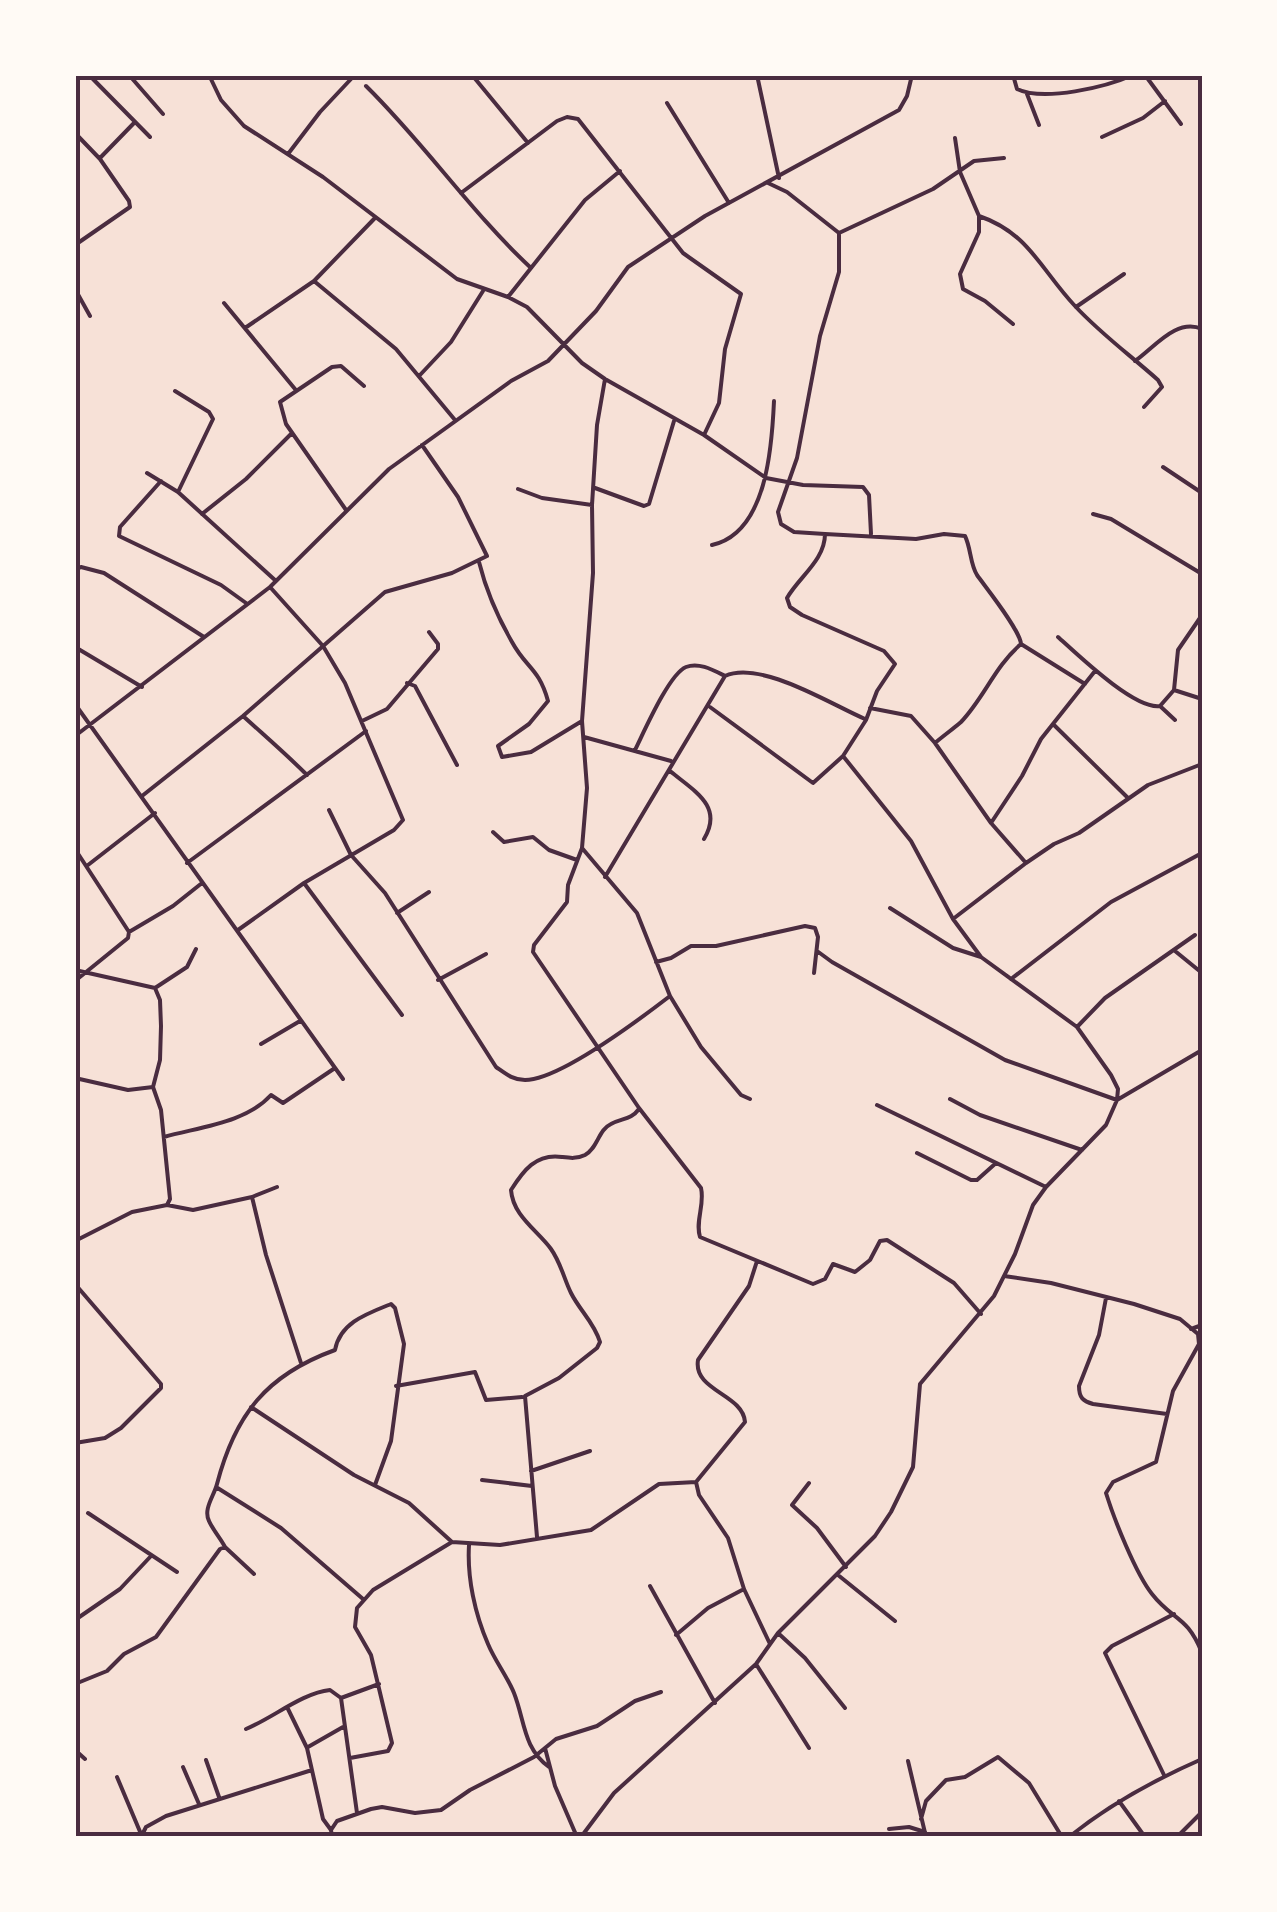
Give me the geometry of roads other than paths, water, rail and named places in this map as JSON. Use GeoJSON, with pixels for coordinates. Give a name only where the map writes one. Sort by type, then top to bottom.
{"type":"FeatureCollection","features":[{"type":"Feature","properties":{"kind":"street"},"geometry":{"type":"LineString","coordinates":[[89,75],[150,138]]}},
{"type":"Feature","properties":{"kind":"street"},"geometry":{"type":"LineString","coordinates":[[130,75],[163,114]]}},
{"type":"Feature","properties":{"kind":"street"},"geometry":{"type":"LineString","coordinates":[[209,75],[232,114],[457,279],[527,307],[582,363],[605,379],[704,435],[766,478],[790,484],[863,487],[869,495],[871,534]]}},
{"type":"Feature","properties":{"kind":"street"},"geometry":{"type":"LineString","coordinates":[[472,75],[528,143]]}},
{"type":"Feature","properties":{"kind":"street"},"geometry":{"type":"LineString","coordinates":[[757,75],[779,178]]}},
{"type":"Feature","properties":{"kind":"street"},"geometry":{"type":"LineString","coordinates":[[75,736],[270,587],[388,469],[511,381],[548,361],[628,267],[730,203],[899,110],[912,75]]}},
{"type":"Feature","properties":{"kind":"street"},"geometry":{"type":"LineString","coordinates":[[1013,75],[1017,90],[1027,94],[1063,93],[1133,75]]}},
{"type":"Feature","properties":{"kind":"street"},"geometry":{"type":"LineString","coordinates":[[1145,75],[1181,124]]}},
{"type":"Feature","properties":{"kind":"street"},"geometry":{"type":"LineString","coordinates":[[288,154],[351,80]]}},
{"type":"Feature","properties":{"kind":"street"},"geometry":{"type":"LineString","coordinates":[[366,86],[532,268]]}},
{"type":"Feature","properties":{"kind":"street"},"geometry":{"type":"LineString","coordinates":[[1027,94],[1039,124]]}},
{"type":"Feature","properties":{"kind":"street"},"geometry":{"type":"LineString","coordinates":[[1102,137],[1143,118],[1166,101]]}},
{"type":"Feature","properties":{"kind":"street"},"geometry":{"type":"LineString","coordinates":[[668,103],[730,203]]}},
{"type":"Feature","properties":{"kind":"street"},"geometry":{"type":"LineString","coordinates":[[460,193],[557,121],[574,116],[670,238],[697,264],[742,294],[726,349],[719,403],[704,435]]}},
{"type":"Feature","properties":{"kind":"street"},"geometry":{"type":"LineString","coordinates":[[100,159],[135,122]]}},
{"type":"Feature","properties":{"kind":"street"},"geometry":{"type":"LineString","coordinates":[[75,134],[100,159],[130,207],[75,245]]}},
{"type":"Feature","properties":{"kind":"street"},"geometry":{"type":"LineString","coordinates":[[955,138],[960,172],[979,216],[978,232],[960,274],[963,288],[1013,324]]}},
{"type":"Feature","properties":{"kind":"street"},"geometry":{"type":"LineString","coordinates":[[839,233],[933,190],[981,158],[1004,158]]}},
{"type":"Feature","properties":{"kind":"street"},"geometry":{"type":"LineString","coordinates":[[508,297],[585,200],[620,172]]}},
{"type":"Feature","properties":{"kind":"street"},"geometry":{"type":"LineString","coordinates":[[768,184],[787,192],[839,233]]}},
{"type":"Feature","properties":{"kind":"street"},"geometry":{"type":"LineString","coordinates":[[979,216],[1011,229],[1076,307],[1162,386],[1144,407]]}},
{"type":"Feature","properties":{"kind":"street"},"geometry":{"type":"LineString","coordinates":[[244,328],[314,280],[374,219]]}},
{"type":"Feature","properties":{"kind":"street"},"geometry":{"type":"LineString","coordinates":[[839,233],[838,272],[820,336],[790,484],[778,512],[780,524],[794,532],[824,534],[916,539],[944,534],[965,536],[978,575],[1020,634],[1022,644],[1085,684]]}},
{"type":"Feature","properties":{"kind":"street"},"geometry":{"type":"LineString","coordinates":[[1076,307],[1124,274]]}},
{"type":"Feature","properties":{"kind":"street"},"geometry":{"type":"LineString","coordinates":[[314,280],[396,349],[455,420]]}},
{"type":"Feature","properties":{"kind":"street"},"geometry":{"type":"LineString","coordinates":[[75,289],[90,316]]}},
{"type":"Feature","properties":{"kind":"street"},"geometry":{"type":"LineString","coordinates":[[420,375],[451,342],[483,290]]}},
{"type":"Feature","properties":{"kind":"street"},"geometry":{"type":"LineString","coordinates":[[224,304],[295,389]]}},
{"type":"Feature","properties":{"kind":"street"},"geometry":{"type":"LineString","coordinates":[[1134,361],[1179,327],[1188,324],[1202,329]]}},
{"type":"Feature","properties":{"kind":"street"},"geometry":{"type":"LineString","coordinates":[[346,510],[292,433],[280,411],[280,402],[332,367],[340,366],[364,386]]}},
{"type":"Feature","properties":{"kind":"street"},"geometry":{"type":"LineString","coordinates":[[605,379],[592,504],[594,573],[582,722],[587,788],[582,848],[568,886],[567,902],[532,952],[639,1108],[701,1188],[700,1236],[813,1284],[824,1279],[833,1264],[855,1272],[870,1260],[880,1242],[887,1240],[954,1282],[981,1314]]}},
{"type":"Feature","properties":{"kind":"street"},"geometry":{"type":"LineString","coordinates":[[176,391],[210,412],[214,419],[178,492]]}},
{"type":"Feature","properties":{"kind":"street"},"geometry":{"type":"LineString","coordinates":[[712,545],[740,530],[766,478],[774,401]]}},
{"type":"Feature","properties":{"kind":"street"},"geometry":{"type":"LineString","coordinates":[[593,487],[621,500],[650,504],[674,421]]}},
{"type":"Feature","properties":{"kind":"street"},"geometry":{"type":"LineString","coordinates":[[202,514],[246,479],[292,433]]}},
{"type":"Feature","properties":{"kind":"street"},"geometry":{"type":"LineString","coordinates":[[142,796],[243,716],[386,592],[452,573],[487,556],[458,496],[421,444]]}},
{"type":"Feature","properties":{"kind":"street"},"geometry":{"type":"LineString","coordinates":[[1163,467],[1202,493]]}},
{"type":"Feature","properties":{"kind":"street"},"geometry":{"type":"LineString","coordinates":[[147,473],[178,492],[276,581]]}},
{"type":"Feature","properties":{"kind":"street"},"geometry":{"type":"LineString","coordinates":[[161,482],[120,527],[119,536],[221,585],[248,604]]}},
{"type":"Feature","properties":{"kind":"street"},"geometry":{"type":"LineString","coordinates":[[518,489],[542,498],[592,504]]}},
{"type":"Feature","properties":{"kind":"street"},"geometry":{"type":"LineString","coordinates":[[1093,514],[1112,519],[1202,574]]}},
{"type":"Feature","properties":{"kind":"street"},"geometry":{"type":"LineString","coordinates":[[710,707],[813,783],[843,756],[895,664],[891,657],[868,643],[802,616],[790,607],[787,598],[818,557],[825,544],[824,534]]}},
{"type":"Feature","properties":{"kind":"street"},"geometry":{"type":"LineString","coordinates":[[479,562],[487,591],[512,644],[537,672],[548,701],[530,724],[498,746],[502,757],[531,752],[582,722]]}},
{"type":"Feature","properties":{"kind":"street"},"geometry":{"type":"LineString","coordinates":[[75,570],[81,567],[104,573],[204,638]]}},
{"type":"Feature","properties":{"kind":"street"},"geometry":{"type":"LineString","coordinates":[[238,930],[304,883],[394,830],[403,820],[345,683],[323,646],[270,587]]}},
{"type":"Feature","properties":{"kind":"street"},"geometry":{"type":"LineString","coordinates":[[1160,706],[1174,690],[1178,650],[1202,614]]}},
{"type":"Feature","properties":{"kind":"street"},"geometry":{"type":"LineString","coordinates":[[362,722],[386,709],[438,649],[429,632]]}},
{"type":"Feature","properties":{"kind":"street"},"geometry":{"type":"LineString","coordinates":[[1058,637],[1096,671],[1148,706],[1160,706],[1175,720]]}},
{"type":"Feature","properties":{"kind":"street"},"geometry":{"type":"LineString","coordinates":[[935,743],[961,722],[986,684],[1022,644]]}},
{"type":"Feature","properties":{"kind":"street"},"geometry":{"type":"LineString","coordinates":[[75,647],[142,687]]}},
{"type":"Feature","properties":{"kind":"street"},"geometry":{"type":"LineString","coordinates":[[634,750],[682,669],[704,666],[725,676]]}},
{"type":"Feature","properties":{"kind":"street"},"geometry":{"type":"LineString","coordinates":[[605,878],[725,676],[736,671],[785,681],[866,720]]}},
{"type":"Feature","properties":{"kind":"street"},"geometry":{"type":"LineString","coordinates":[[991,823],[1052,724],[1096,671]]}},
{"type":"Feature","properties":{"kind":"street"},"geometry":{"type":"LineString","coordinates":[[407,683],[415,686],[457,765]]}},
{"type":"Feature","properties":{"kind":"street"},"geometry":{"type":"LineString","coordinates":[[1174,690],[1202,699]]}},
{"type":"Feature","properties":{"kind":"street"},"geometry":{"type":"LineString","coordinates":[[75,704],[342,1079]]}},
{"type":"Feature","properties":{"kind":"street"},"geometry":{"type":"LineString","coordinates":[[870,708],[911,716],[1026,863]]}},
{"type":"Feature","properties":{"kind":"street"},"geometry":{"type":"LineString","coordinates":[[243,716],[271,746],[286,754],[307,775]]}},
{"type":"Feature","properties":{"kind":"street"},"geometry":{"type":"LineString","coordinates":[[1052,724],[1128,798]]}},
{"type":"Feature","properties":{"kind":"street"},"geometry":{"type":"LineString","coordinates":[[186,863],[366,731]]}},
{"type":"Feature","properties":{"kind":"street"},"geometry":{"type":"LineString","coordinates":[[584,738],[672,761]]}},
{"type":"Feature","properties":{"kind":"street"},"geometry":{"type":"LineString","coordinates":[[843,756],[911,841],[952,919],[980,957]]}},
{"type":"Feature","properties":{"kind":"street"},"geometry":{"type":"LineString","coordinates":[[952,919],[1026,863],[1079,833],[1128,798],[1168,776],[1202,764]]}},
{"type":"Feature","properties":{"kind":"street"},"geometry":{"type":"LineString","coordinates":[[670,771],[702,799],[711,813],[713,825],[704,840]]}},
{"type":"Feature","properties":{"kind":"street"},"geometry":{"type":"LineString","coordinates":[[328,810],[350,855],[385,894],[496,1068],[514,1079],[530,1080],[562,1070],[670,996]]}},
{"type":"Feature","properties":{"kind":"street"},"geometry":{"type":"LineString","coordinates":[[88,866],[155,813]]}},
{"type":"Feature","properties":{"kind":"street"},"geometry":{"type":"LineString","coordinates":[[493,832],[504,842],[532,837],[549,850],[578,860]]}},
{"type":"Feature","properties":{"kind":"street"},"geometry":{"type":"LineString","coordinates":[[582,848],[637,913],[670,996],[701,1047],[741,1095],[750,1099]]}},
{"type":"Feature","properties":{"kind":"street"},"geometry":{"type":"LineString","coordinates":[[75,850],[129,932],[128,938],[75,981]]}},
{"type":"Feature","properties":{"kind":"street"},"geometry":{"type":"LineString","coordinates":[[1011,980],[1111,902],[1202,852]]}},
{"type":"Feature","properties":{"kind":"street"},"geometry":{"type":"LineString","coordinates":[[129,932],[174,906],[202,883]]}},
{"type":"Feature","properties":{"kind":"street"},"geometry":{"type":"LineString","coordinates":[[304,883],[402,1015]]}},
{"type":"Feature","properties":{"kind":"street"},"geometry":{"type":"LineString","coordinates":[[397,913],[429,892]]}},
{"type":"Feature","properties":{"kind":"street"},"geometry":{"type":"LineString","coordinates":[[545,1748],[549,1768],[579,1837],[614,1793],[756,1664],[778,1633],[846,1567],[883,1524],[913,1468],[920,1384],[981,1314],[1004,1276],[1033,1205],[1106,1125],[1118,1089],[1077,1026],[980,957],[943,943],[890,908]]}},
{"type":"Feature","properties":{"kind":"street"},"geometry":{"type":"LineString","coordinates":[[656,962],[672,958],[691,946],[716,946],[805,926],[815,928],[814,974]]}},
{"type":"Feature","properties":{"kind":"street"},"geometry":{"type":"LineString","coordinates":[[1077,1026],[1104,998],[1195,935]]}},
{"type":"Feature","properties":{"kind":"street"},"geometry":{"type":"LineString","coordinates":[[75,970],[156,988],[187,967],[196,949]]}},
{"type":"Feature","properties":{"kind":"street"},"geometry":{"type":"LineString","coordinates":[[817,951],[1005,1060],[1116,1100],[1202,1050]]}},
{"type":"Feature","properties":{"kind":"street"},"geometry":{"type":"LineString","coordinates":[[1176,951],[1202,973]]}},
{"type":"Feature","properties":{"kind":"street"},"geometry":{"type":"LineString","coordinates":[[438,980],[486,954]]}},
{"type":"Feature","properties":{"kind":"street"},"geometry":{"type":"LineString","coordinates":[[156,988],[160,1000],[160,1060],[153,1088],[164,1137],[170,1199],[167,1205]]}},
{"type":"Feature","properties":{"kind":"street"},"geometry":{"type":"LineString","coordinates":[[262,1044],[300,1020]]}},
{"type":"Feature","properties":{"kind":"street"},"geometry":{"type":"LineString","coordinates":[[164,1137],[218,1124],[261,1106],[271,1095],[282,1103],[335,1068]]}},
{"type":"Feature","properties":{"kind":"street"},"geometry":{"type":"LineString","coordinates":[[75,1078],[128,1090],[153,1088]]}},
{"type":"Feature","properties":{"kind":"street"},"geometry":{"type":"LineString","coordinates":[[950,1099],[980,1115],[1082,1150]]}},
{"type":"Feature","properties":{"kind":"street"},"geometry":{"type":"LineString","coordinates":[[877,1105],[1046,1187]]}},
{"type":"Feature","properties":{"kind":"street"},"geometry":{"type":"LineString","coordinates":[[396,1386],[474,1372],[486,1400],[524,1396],[558,1378],[597,1348],[600,1342],[592,1321],[574,1299],[552,1250],[524,1220],[512,1200],[511,1190],[531,1163],[547,1156],[584,1156],[604,1129],[630,1118],[639,1108]]}},
{"type":"Feature","properties":{"kind":"street"},"geometry":{"type":"LineString","coordinates":[[918,1153],[971,1180],[977,1180],[996,1163]]}},
{"type":"Feature","properties":{"kind":"street"},"geometry":{"type":"LineString","coordinates":[[75,1241],[132,1212],[167,1205],[193,1210],[278,1187]]}},
{"type":"Feature","properties":{"kind":"street"},"geometry":{"type":"LineString","coordinates":[[252,1197],[266,1255],[301,1362]]}},
{"type":"Feature","properties":{"kind":"street"},"geometry":{"type":"LineString","coordinates":[[757,1261],[748,1286],[698,1360],[696,1369],[700,1377],[742,1409],[745,1422],[696,1482],[695,1489],[728,1538],[744,1589],[770,1645]]}},
{"type":"Feature","properties":{"kind":"street"},"geometry":{"type":"LineString","coordinates":[[1004,1276],[1051,1283],[1134,1304],[1180,1319],[1198,1334],[1200,1344],[1179,1378],[1156,1462],[1113,1482],[1106,1493],[1144,1582],[1153,1596],[1187,1623],[1202,1653]]}},
{"type":"Feature","properties":{"kind":"street"},"geometry":{"type":"LineString","coordinates":[[75,1284],[77,1294],[161,1384],[121,1428],[99,1440],[75,1443]]}},
{"type":"Feature","properties":{"kind":"street"},"geometry":{"type":"LineString","coordinates":[[1106,1298],[1098,1335],[1078,1386],[1079,1394],[1083,1401],[1094,1404],[1167,1414]]}},
{"type":"Feature","properties":{"kind":"street"},"geometry":{"type":"LineString","coordinates":[[254,1574],[225,1548],[207,1520],[226,1450],[251,1408],[275,1380],[301,1362],[335,1350],[341,1330],[369,1312],[391,1304],[404,1344],[391,1441],[374,1485]]}},
{"type":"Feature","properties":{"kind":"street"},"geometry":{"type":"LineString","coordinates":[[1191,1328],[1202,1325]]}},
{"type":"Feature","properties":{"kind":"street"},"geometry":{"type":"LineString","coordinates":[[524,1396],[537,1537]]}},
{"type":"Feature","properties":{"kind":"street"},"geometry":{"type":"LineString","coordinates":[[251,1408],[374,1485],[410,1503],[452,1542],[469,1545],[500,1545],[591,1530],[659,1484],[696,1482]]}},
{"type":"Feature","properties":{"kind":"street"},"geometry":{"type":"LineString","coordinates":[[531,1472],[590,1452]]}},
{"type":"Feature","properties":{"kind":"street"},"geometry":{"type":"LineString","coordinates":[[482,1480],[532,1486]]}},
{"type":"Feature","properties":{"kind":"street"},"geometry":{"type":"LineString","coordinates":[[809,1483],[792,1505],[817,1528],[846,1567]]}},
{"type":"Feature","properties":{"kind":"street"},"geometry":{"type":"LineString","coordinates":[[216,1487],[281,1528],[363,1599]]}},
{"type":"Feature","properties":{"kind":"street"},"geometry":{"type":"LineString","coordinates":[[88,1513],[177,1572]]}},
{"type":"Feature","properties":{"kind":"street"},"geometry":{"type":"LineString","coordinates":[[350,1758],[390,1748],[371,1655],[355,1626],[358,1608],[363,1599],[452,1542]]}},
{"type":"Feature","properties":{"kind":"street"},"geometry":{"type":"LineString","coordinates":[[469,1545],[471,1586],[487,1642],[512,1690],[528,1744],[534,1756],[549,1768]]}},
{"type":"Feature","properties":{"kind":"street"},"geometry":{"type":"LineString","coordinates":[[75,1684],[107,1671],[124,1654],[156,1636],[215,1554],[225,1548]]}},
{"type":"Feature","properties":{"kind":"street"},"geometry":{"type":"LineString","coordinates":[[734,1558],[740,1552]]}},
{"type":"Feature","properties":{"kind":"street"},"geometry":{"type":"LineString","coordinates":[[75,1620],[120,1589],[151,1556]]}},
{"type":"Feature","properties":{"kind":"street"},"geometry":{"type":"LineString","coordinates":[[838,1575],[896,1621]]}},
{"type":"Feature","properties":{"kind":"street"},"geometry":{"type":"LineString","coordinates":[[650,1586],[714,1703]]}},
{"type":"Feature","properties":{"kind":"street"},"geometry":{"type":"LineString","coordinates":[[676,1635],[708,1608],[744,1589]]}},
{"type":"Feature","properties":{"kind":"street"},"geometry":{"type":"LineString","coordinates":[[1164,1775],[1105,1653],[1174,1614]]}},
{"type":"Feature","properties":{"kind":"street"},"geometry":{"type":"LineString","coordinates":[[756,1615],[767,1618]]}},
{"type":"Feature","properties":{"kind":"street"},"geometry":{"type":"LineString","coordinates":[[778,1633],[806,1658],[844,1708]]}},
{"type":"Feature","properties":{"kind":"street"},"geometry":{"type":"LineString","coordinates":[[756,1664],[809,1748]]}},
{"type":"Feature","properties":{"kind":"street"},"geometry":{"type":"LineString","coordinates":[[246,1729],[316,1691],[330,1690],[341,1695],[379,1684]]}},
{"type":"Feature","properties":{"kind":"street"},"geometry":{"type":"LineString","coordinates":[[332,1827],[356,1813],[382,1807],[415,1813],[440,1810],[534,1756],[556,1738],[597,1726],[635,1700],[661,1692]]}},
{"type":"Feature","properties":{"kind":"street"},"geometry":{"type":"LineString","coordinates":[[341,1695],[356,1813]]}},
{"type":"Feature","properties":{"kind":"street"},"geometry":{"type":"LineString","coordinates":[[288,1709],[307,1748],[325,1823],[332,1827]]}},
{"type":"Feature","properties":{"kind":"street"},"geometry":{"type":"LineString","coordinates":[[307,1748],[343,1727]]}},
{"type":"Feature","properties":{"kind":"street"},"geometry":{"type":"LineString","coordinates":[[75,1750],[85,1760]]}},
{"type":"Feature","properties":{"kind":"street"},"geometry":{"type":"LineString","coordinates":[[921,1819],[926,1802],[946,1780],[965,1777],[998,1757],[1029,1783],[1065,1837],[1118,1801],[1202,1759]]}},
{"type":"Feature","properties":{"kind":"street"},"geometry":{"type":"LineString","coordinates":[[206,1760],[219,1797]]}},
{"type":"Feature","properties":{"kind":"street"},"geometry":{"type":"LineString","coordinates":[[908,1761],[925,1834]]}},
{"type":"Feature","properties":{"kind":"street"},"geometry":{"type":"LineString","coordinates":[[183,1767],[198,1804]]}},
{"type":"Feature","properties":{"kind":"street"},"geometry":{"type":"LineString","coordinates":[[117,1776],[141,1836],[166,1816],[312,1770]]}},
{"type":"Feature","properties":{"kind":"street"},"geometry":{"type":"LineString","coordinates":[[1118,1801],[1145,1837]]}},
{"type":"Feature","properties":{"kind":"street"},"geometry":{"type":"LineString","coordinates":[[1177,1837],[1202,1812]]}},
{"type":"Feature","properties":{"kind":"street"},"geometry":{"type":"LineString","coordinates":[[332,1827],[332,1837]]}},
{"type":"Feature","properties":{"kind":"street"},"geometry":{"type":"LineString","coordinates":[[889,1828],[909,1827],[925,1834]]}}]}
